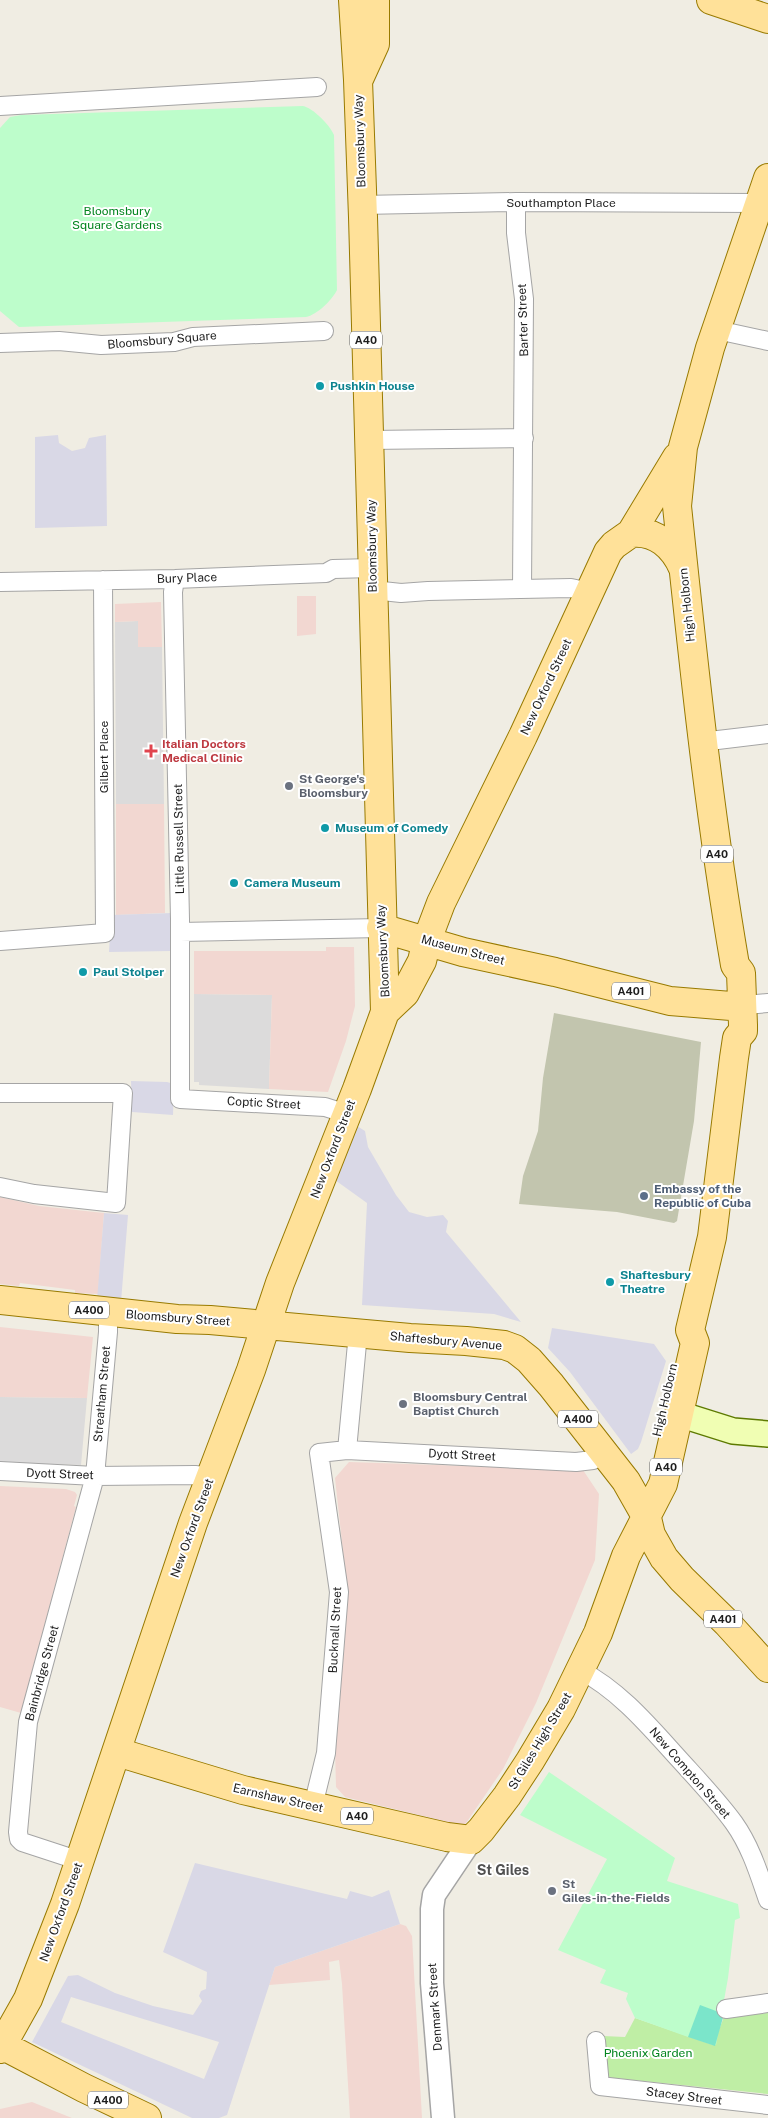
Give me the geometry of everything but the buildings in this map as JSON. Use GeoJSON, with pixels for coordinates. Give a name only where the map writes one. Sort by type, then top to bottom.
{"type":"FeatureCollection","features":[{"type":"Feature","properties":{"kind":"main road","name":"A40"},"geometry":{"type":"LineString","coordinates":[[353,0],[358,80]]}},
{"type":"Feature","properties":{"kind":"main road"},"geometry":{"type":"LineString","coordinates":[[358,80],[376,44],[375,0]]}},
{"type":"Feature","properties":{"kind":"main road"},"geometry":{"type":"LineString","coordinates":[[711,0],[768,19]]}},
{"type":"Feature","properties":{"kind":"main road","name":"Bloomsbury Way"},"geometry":{"type":"LineString","coordinates":[[358,80],[370,440],[381,928],[385,1012]]}},
{"type":"Feature","properties":{"kind":"main road","name":"High Holborn"},"geometry":{"type":"LineString","coordinates":[[647,1518],[646,1477],[668,1412],[695,1344],[690,1330],[712,1237],[737,1038],[732,1032],[747,1005],[731,973],[735,966],[701,742],[677,506],[683,447],[727,294],[764,191]]}},
{"type":"Feature","properties":{"kind":"main road","name":"New Oxford Street"},"geometry":{"type":"LineString","coordinates":[[1,2046],[28,1999],[80,1861],[167,1598],[251,1370],[280,1283],[385,1012],[405,993],[422,961],[427,940],[441,903],[523,736],[608,552],[614,545],[631,534],[683,447]]}},
{"type":"Feature","properties":{"kind":"main road"},"geometry":{"type":"LineString","coordinates":[[631,534],[645,533],[662,541],[678,555],[684,569]]}},
{"type":"Feature","properties":{"kind":"main road","name":"Museum Street"},"geometry":{"type":"LineString","coordinates":[[381,928],[463,952],[555,972],[670,1001],[747,1005]]}},
{"type":"Feature","properties":{"kind":"main road","name":"Bloomsbury Street"},"geometry":{"type":"LineString","coordinates":[[0,1300],[108,1312],[266,1325]]}},
{"type":"Feature","properties":{"kind":"main road","name":"Shaftesbury Avenue"},"geometry":{"type":"LineString","coordinates":[[266,1325],[493,1344],[515,1349],[529,1360],[551,1385],[632,1490],[647,1518],[654,1541],[670,1566],[768,1668]]}},
{"type":"Feature","properties":{"kind":"main road"},"geometry":{"type":"LineString","coordinates":[[668,1412],[733,1431],[768,1434]]}},
{"type":"Feature","properties":{"kind":"main road","name":"St Giles High Street"},"geometry":{"type":"LineString","coordinates":[[471,1840],[507,1796],[562,1709],[598,1633],[626,1556],[647,1518]]}},
{"type":"Feature","properties":{"kind":"main road","name":"Earnshaw Street"},"geometry":{"type":"LineString","coordinates":[[117,1752],[189,1775],[313,1806],[446,1837],[471,1840]]}},
{"type":"Feature","properties":{"kind":"main road","name":"A400"},"geometry":{"type":"LineString","coordinates":[[1,2046],[147,2118]]}},
{"type":"Feature","properties":{"kind":"street"},"geometry":{"type":"LineString","coordinates":[[0,106],[317,87]]}},
{"type":"Feature","properties":{"kind":"street","name":"Southampton Place"},"geometry":{"type":"LineString","coordinates":[[362,206],[516,202],[764,191]]}},
{"type":"Feature","properties":{"kind":"street","name":"Barter Street"},"geometry":{"type":"LineString","coordinates":[[516,202],[516,233],[524,299],[522,589]]}},
{"type":"Feature","properties":{"kind":"street"},"geometry":{"type":"LineString","coordinates":[[717,330],[768,341]]}},
{"type":"Feature","properties":{"kind":"street","name":"Bloomsbury Square"},"geometry":{"type":"LineString","coordinates":[[0,343],[59,341],[101,345],[174,342],[193,336],[324,331]]}},
{"type":"Feature","properties":{"kind":"street"},"geometry":{"type":"LineString","coordinates":[[370,440],[524,438]]}},
{"type":"Feature","properties":{"kind":"street","name":"Bury Place"},"geometry":{"type":"LineString","coordinates":[[0,582],[326,574],[334,569],[373,579],[401,594],[572,588],[590,592]]}},
{"type":"Feature","properties":{"kind":"street","name":"Little Russell Street"},"geometry":{"type":"LineString","coordinates":[[175,579],[173,592],[180,932],[180,1099]]}},
{"type":"Feature","properties":{"kind":"street","name":"Gilbert Place"},"geometry":{"type":"LineString","coordinates":[[0,941],[105,934],[103,580]]}},
{"type":"Feature","properties":{"kind":"street"},"geometry":{"type":"LineString","coordinates":[[701,742],[768,734]]}},
{"type":"Feature","properties":{"kind":"street","name":"Museum Street"},"geometry":{"type":"LineString","coordinates":[[180,932],[381,928]]}},
{"type":"Feature","properties":{"kind":"street"},"geometry":{"type":"LineString","coordinates":[[0,1093],[123,1092],[116,1203],[34,1194],[0,1187]]}},
{"type":"Feature","properties":{"kind":"street","name":"Coptic Street"},"geometry":{"type":"LineString","coordinates":[[180,1099],[325,1107],[347,1114]]}},
{"type":"Feature","properties":{"kind":"street","name":"Streatham Street"},"geometry":{"type":"LineString","coordinates":[[95,1476],[108,1332],[108,1312]]}},
{"type":"Feature","properties":{"kind":"street"},"geometry":{"type":"LineString","coordinates":[[346,1450],[358,1333]]}},
{"type":"Feature","properties":{"kind":"street","name":"Dyott Street"},"geometry":{"type":"LineString","coordinates":[[319,1453],[346,1450],[576,1462],[593,1460],[604,1453]]}},
{"type":"Feature","properties":{"kind":"street","name":"Bucknall Street"},"geometry":{"type":"LineString","coordinates":[[313,1806],[326,1753],[339,1592],[319,1453]]}},
{"type":"Feature","properties":{"kind":"street","name":"Dyott Street"},"geometry":{"type":"LineString","coordinates":[[0,1471],[95,1476],[190,1474],[211,1477]]}},
{"type":"Feature","properties":{"kind":"street","name":"Bainbridge Street"},"geometry":{"type":"LineString","coordinates":[[80,1861],[22,1842],[19,1839],[18,1832],[28,1722],[95,1476]]}},
{"type":"Feature","properties":{"kind":"street","name":"New Compton Street"},"geometry":{"type":"LineString","coordinates":[[580,1670],[601,1681],[630,1707],[701,1783],[735,1824],[755,1861],[768,1900]]}},
{"type":"Feature","properties":{"kind":"street","name":"St Giles High Street"},"geometry":{"type":"LineString","coordinates":[[434,1895],[471,1840]]}},
{"type":"Feature","properties":{"kind":"street","name":"Denmark Street"},"geometry":{"type":"LineString","coordinates":[[434,1895],[432,1909],[432,1983],[443,2118]]}},
{"type":"Feature","properties":{"kind":"street"},"geometry":{"type":"LineString","coordinates":[[726,2009],[768,2003]]}},
{"type":"Feature","properties":{"kind":"street","name":"Stacey Street"},"geometry":{"type":"LineString","coordinates":[[596,2041],[600,2086],[742,2110],[768,2105]]}},
{"type":"Feature","properties":{"kind":"shaded area"},"geometry":{"type":"Polygon","coordinates":[[[58,435],[59,443],[72,451],[85,448],[89,438],[106,435],[107,526],[35,528],[35,437],[58,435]]]}},
{"type":"Feature","properties":{"kind":"shaded area"},"geometry":{"type":"Polygon","coordinates":[[[297,596],[316,596],[316,634],[297,636],[297,596]]]}},
{"type":"Feature","properties":{"kind":"shaded area"},"geometry":{"type":"Polygon","coordinates":[[[161,602],[162,647],[138,647],[138,621],[115,622],[115,604],[161,602]]]}},
{"type":"Feature","properties":{"kind":"shaded area"},"geometry":{"type":"Polygon","coordinates":[[[138,621],[138,647],[162,647],[164,804],[116,804],[115,622],[138,621]]]}},
{"type":"Feature","properties":{"kind":"shaded area"},"geometry":{"type":"Polygon","coordinates":[[[116,804],[164,804],[165,913],[116,915],[116,804]]]}},
{"type":"Feature","properties":{"kind":"shaded area"},"geometry":{"type":"Polygon","coordinates":[[[173,913],[170,933],[173,941],[173,949],[171,951],[109,952],[111,915],[173,913]]]}},
{"type":"Feature","properties":{"kind":"shaded area"},"geometry":{"type":"Polygon","coordinates":[[[326,947],[354,947],[355,1006],[346,1041],[328,1092],[269,1089],[272,995],[194,994],[194,951],[326,951],[326,947]]]}},
{"type":"Feature","properties":{"kind":"shaded area"},"geometry":{"type":"Polygon","coordinates":[[[194,994],[272,995],[269,1089],[199,1085],[199,1082],[194,1082],[194,994]]]}},
{"type":"Feature","properties":{"kind":"shaded area"},"geometry":{"type":"Polygon","coordinates":[[[554,1013],[701,1042],[694,1121],[677,1221],[674,1223],[617,1212],[519,1204],[523,1176],[538,1131],[543,1078],[554,1013]]]}},
{"type":"Feature","properties":{"kind":"shaded area"},"geometry":{"type":"Polygon","coordinates":[[[131,1081],[167,1082],[174,1084],[173,1115],[132,1112],[131,1081]]]}},
{"type":"Feature","properties":{"kind":"shaded area"},"geometry":{"type":"Polygon","coordinates":[[[357,1126],[365,1131],[368,1147],[396,1195],[409,1212],[427,1217],[443,1215],[448,1221],[446,1232],[521,1322],[494,1314],[362,1305],[367,1203],[335,1180],[357,1126]]]}},
{"type":"Feature","properties":{"kind":"shaded area"},"geometry":{"type":"Polygon","coordinates":[[[0,1197],[39,1206],[104,1213],[98,1294],[75,1293],[75,1290],[20,1283],[19,1286],[0,1284],[0,1197]]]}},
{"type":"Feature","properties":{"kind":"shaded area"},"geometry":{"type":"Polygon","coordinates":[[[104,1213],[128,1215],[121,1302],[97,1300],[104,1213]]]}},
{"type":"Feature","properties":{"kind":"shaded area"},"geometry":{"type":"Polygon","coordinates":[[[0,1327],[93,1337],[87,1398],[0,1397],[0,1327]]]}},
{"type":"Feature","properties":{"kind":"shaded area"},"geometry":{"type":"Polygon","coordinates":[[[552,1328],[654,1344],[666,1361],[641,1442],[638,1449],[631,1454],[570,1372],[548,1348],[552,1328]]]}},
{"type":"Feature","properties":{"kind":"shaded area"},"geometry":{"type":"Polygon","coordinates":[[[0,1397],[87,1398],[81,1465],[0,1463],[0,1397]]]}},
{"type":"Feature","properties":{"kind":"shaded area"},"geometry":{"type":"Polygon","coordinates":[[[349,1462],[583,1470],[599,1494],[595,1560],[536,1703],[503,1769],[464,1826],[345,1797],[336,1787],[335,1747],[346,1579],[335,1478],[349,1462]]]}},
{"type":"Feature","properties":{"kind":"shaded area"},"geometry":{"type":"Polygon","coordinates":[[[0,1486],[66,1489],[75,1492],[77,1495],[74,1506],[76,1507],[21,1713],[0,1707],[0,1486]]]}},
{"type":"Feature","properties":{"kind":"shaded area"},"geometry":{"type":"Polygon","coordinates":[[[195,1863],[347,1899],[350,1891],[372,1897],[389,1890],[400,1924],[275,1967],[227,2115],[219,2118],[192,2118],[32,2042],[68,1976],[78,1975],[115,1993],[153,2006],[193,2015],[202,2001],[199,1996],[201,1991],[206,1989],[207,1972],[163,1952],[195,1863]],[[71,1997],[61,2022],[204,2079],[219,2042],[71,1997]]]}},
{"type":"Feature","properties":{"kind":"shaded area"},"geometry":{"type":"Polygon","coordinates":[[[400,1924],[406,1926],[412,1936],[422,2118],[350,2118],[339,1960],[329,1962],[330,1980],[269,1985],[275,1967],[400,1924]]]}},
{"type":"Feature","properties":{"kind":"shaded area"},"geometry":{"type":"Polygon","coordinates":[[[32,2102],[72,2118],[0,2118],[0,2109],[32,2102]]]}},
{"type":"Feature","properties":{"kind":"green space","name":"Bloomsbury Square Gardens"},"geometry":{"type":"Polygon","coordinates":[[[303,106],[312,110],[321,118],[334,135],[337,290],[328,302],[315,313],[306,317],[19,327],[0,311],[0,128],[10,117],[21,115],[303,106]]]}},
{"type":"Feature","properties":{"kind":"green space"},"geometry":{"type":"Polygon","coordinates":[[[549,1772],[675,1858],[667,1881],[738,1904],[740,1918],[735,1920],[728,1978],[716,2045],[690,2034],[688,2037],[635,2018],[626,1999],[628,1993],[600,1983],[606,1970],[558,1950],[607,1859],[520,1815],[549,1772]]]}},
{"type":"Feature","properties":{"kind":"green space"},"geometry":{"type":"Polygon","coordinates":[[[700,2005],[724,2014],[715,2046],[688,2037],[700,2005]]]}},
{"type":"Feature","properties":{"kind":"green space","name":"Phoenix Garden"},"geometry":{"type":"Polygon","coordinates":[[[768,2013],[768,2094],[604,2077],[603,2036],[625,2037],[635,2018],[713,2045],[724,2017],[768,2013]]]}},
{"type":"Feature","properties":{"kind":"place","name":"Pushkin House"},"geometry":{"type":"Point","coordinates":[320,386]}},
{"type":"Feature","properties":{"kind":"place","name":"Italian Doctors Medical Clinic"},"geometry":{"type":"Point","coordinates":[151,751]}},
{"type":"Feature","properties":{"kind":"place","name":"St George's Bloomsbury"},"geometry":{"type":"Point","coordinates":[289,786]}},
{"type":"Feature","properties":{"kind":"place","name":"Museum of Comedy"},"geometry":{"type":"Point","coordinates":[325,828]}},
{"type":"Feature","properties":{"kind":"place","name":"Camera Museum"},"geometry":{"type":"Point","coordinates":[234,883]}},
{"type":"Feature","properties":{"kind":"place","name":"Paul Stolper"},"geometry":{"type":"Point","coordinates":[83,972]}},
{"type":"Feature","properties":{"kind":"place","name":"Embassy of the Republic of Cuba"},"geometry":{"type":"Point","coordinates":[644,1196]}},
{"type":"Feature","properties":{"kind":"place","name":"Shaftesbury Theatre"},"geometry":{"type":"Point","coordinates":[610,1282]}},
{"type":"Feature","properties":{"kind":"place","name":"Bloomsbury Central Baptist Church"},"geometry":{"type":"Point","coordinates":[403,1404]}},
{"type":"Feature","properties":{"kind":"place","name":"St Giles-in-the-Fields"},"geometry":{"type":"Point","coordinates":[552,1891]}},
{"type":"Feature","properties":{"kind":"district","name":"St Giles"},"geometry":{"type":"Point","coordinates":[503,1870]}}]}
